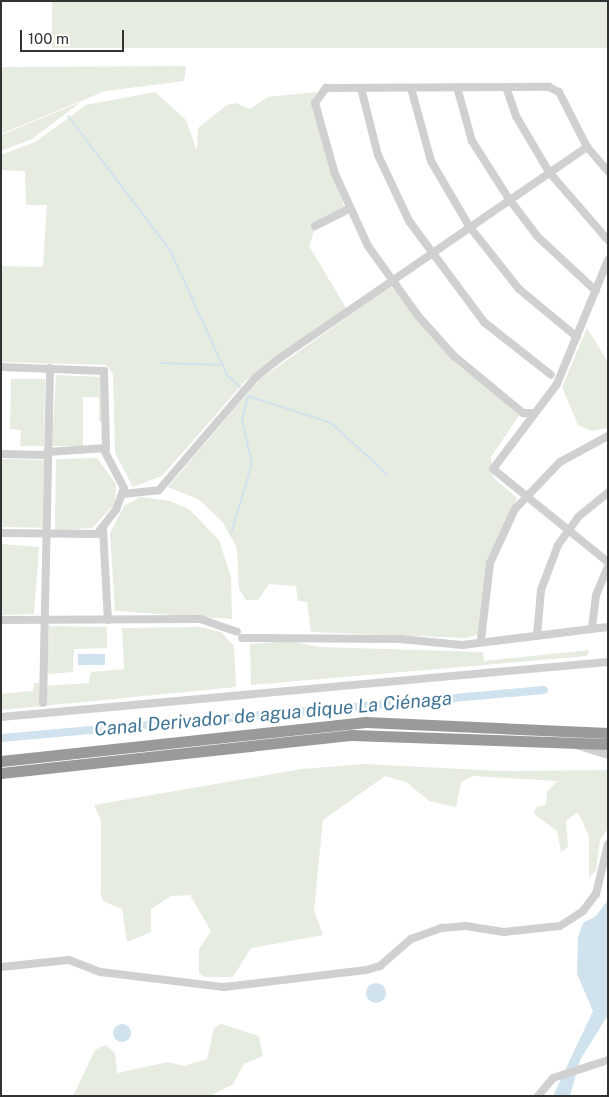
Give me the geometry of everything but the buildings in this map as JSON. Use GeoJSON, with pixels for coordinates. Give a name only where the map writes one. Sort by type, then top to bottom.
{"type":"FeatureCollection","features":[{"type":"Feature","properties":{"kind":"highway"},"geometry":{"type":"LineString","coordinates":[[1,761],[366,722],[608,733]]}},
{"type":"Feature","properties":{"kind":"highway"},"geometry":{"type":"LineString","coordinates":[[1,773],[352,735],[608,744]]}},
{"type":"Feature","properties":{"kind":"street"},"geometry":{"type":"LineString","coordinates":[[457,87],[472,141],[509,200],[538,237],[596,291]]}},
{"type":"Feature","properties":{"kind":"street"},"geometry":{"type":"LineString","coordinates":[[506,87],[516,116],[548,172],[608,240]]}},
{"type":"Feature","properties":{"kind":"street"},"geometry":{"type":"LineString","coordinates":[[532,413],[523,413],[454,356],[392,279],[349,208],[315,103],[326,88],[549,87],[559,92],[586,147],[608,171]]}},
{"type":"Feature","properties":{"kind":"street"},"geometry":{"type":"LineString","coordinates":[[361,88],[392,188],[430,253],[484,322],[551,374]]}},
{"type":"Feature","properties":{"kind":"street"},"geometry":{"type":"LineString","coordinates":[[411,88],[431,161],[470,226],[519,289],[577,337]]}},
{"type":"Feature","properties":{"kind":"street"},"geometry":{"type":"LineString","coordinates":[[123,494],[159,490],[255,378],[392,279],[586,147]]}},
{"type":"Feature","properties":{"kind":"street"},"geometry":{"type":"LineString","coordinates":[[315,226],[349,208]]}},
{"type":"Feature","properties":{"kind":"street"},"geometry":{"type":"LineString","coordinates":[[608,260],[557,384],[495,461],[496,475],[608,562]]}},
{"type":"Feature","properties":{"kind":"street"},"geometry":{"type":"LineString","coordinates":[[1,367],[104,371],[104,450],[123,494]]}},
{"type":"Feature","properties":{"kind":"street"},"geometry":{"type":"LineString","coordinates":[[43,703],[42,620],[47,536],[50,368]]}},
{"type":"Feature","properties":{"kind":"street"},"geometry":{"type":"LineString","coordinates":[[481,640],[490,563],[524,498],[560,462],[608,436]]}},
{"type":"Feature","properties":{"kind":"street"},"geometry":{"type":"LineString","coordinates":[[1,454],[47,454],[104,450]]}},
{"type":"Feature","properties":{"kind":"street"},"geometry":{"type":"LineString","coordinates":[[538,636],[543,581],[567,531],[608,493]]}},
{"type":"Feature","properties":{"kind":"street"},"geometry":{"type":"LineString","coordinates":[[1,532],[47,536],[90,536],[103,529],[123,494]]}},
{"type":"Feature","properties":{"kind":"street"},"geometry":{"type":"LineString","coordinates":[[103,529],[108,620]]}},
{"type":"Feature","properties":{"kind":"street"},"geometry":{"type":"LineString","coordinates":[[592,628],[596,595],[608,567]]}},
{"type":"Feature","properties":{"kind":"street"},"geometry":{"type":"LineString","coordinates":[[1,620],[200,619],[240,635],[400,639],[462,645],[481,640],[538,636],[608,627]]}},
{"type":"Feature","properties":{"kind":"street"},"geometry":{"type":"LineString","coordinates":[[1,717],[608,662]]}},
{"type":"Feature","properties":{"kind":"street"},"geometry":{"type":"LineString","coordinates":[[573,743],[608,755]]}},
{"type":"Feature","properties":{"kind":"street"},"geometry":{"type":"LineString","coordinates":[[1,967],[70,960],[101,972],[224,987],[366,970],[380,966],[411,939],[451,926],[504,932],[560,926],[583,911],[596,894],[608,844]]}},
{"type":"Feature","properties":{"kind":"street"},"geometry":{"type":"LineString","coordinates":[[538,1096],[553,1078],[608,1060]]}},
{"type":"Feature","properties":{"kind":"shaded area"},"geometry":{"type":"Polygon","coordinates":[[[52,1],[608,1],[608,48],[52,48],[52,1]]]}},
{"type":"Feature","properties":{"kind":"shaded area"},"geometry":{"type":"Polygon","coordinates":[[[186,66],[184,81],[105,91],[1,134],[1,67],[186,66]]]}},
{"type":"Feature","properties":{"kind":"shaded area"},"geometry":{"type":"Polygon","coordinates":[[[155,92],[186,120],[197,151],[198,128],[227,105],[236,103],[250,109],[268,97],[317,92],[313,110],[347,215],[314,231],[309,246],[346,308],[246,380],[162,476],[133,487],[115,453],[113,374],[106,365],[1,362],[1,266],[43,267],[47,205],[26,205],[25,171],[1,170],[1,155],[35,142],[86,105],[155,92]]]}},
{"type":"Feature","properties":{"kind":"shaded area"},"geometry":{"type":"Polygon","coordinates":[[[81,102],[32,139],[1,151],[1,135],[81,102]]]}},
{"type":"Feature","properties":{"kind":"shaded area"},"geometry":{"type":"Polygon","coordinates":[[[391,286],[445,352],[520,414],[491,457],[493,477],[517,498],[490,559],[479,634],[467,638],[311,632],[307,602],[298,601],[296,586],[269,584],[258,600],[246,600],[239,589],[237,548],[222,521],[198,499],[168,487],[259,380],[391,286]]]}},
{"type":"Feature","properties":{"kind":"shaded area"},"geometry":{"type":"Polygon","coordinates":[[[587,328],[608,362],[608,428],[591,431],[578,425],[562,387],[587,328]]]}},
{"type":"Feature","properties":{"kind":"shaded area"},"geometry":{"type":"Polygon","coordinates":[[[56,375],[102,377],[105,421],[99,421],[99,397],[83,397],[83,446],[52,446],[56,375]]]}},
{"type":"Feature","properties":{"kind":"shaded area"},"geometry":{"type":"Polygon","coordinates":[[[11,379],[45,379],[44,446],[20,446],[21,430],[10,429],[11,379]]]}},
{"type":"Feature","properties":{"kind":"shaded area"},"geometry":{"type":"Polygon","coordinates":[[[97,458],[116,484],[115,504],[92,528],[55,531],[56,459],[97,458]]]}},
{"type":"Feature","properties":{"kind":"shaded area"},"geometry":{"type":"Polygon","coordinates":[[[1,459],[44,460],[43,528],[1,527],[1,459]]]}},
{"type":"Feature","properties":{"kind":"shaded area"},"geometry":{"type":"Polygon","coordinates":[[[141,497],[170,501],[190,510],[219,540],[231,577],[232,619],[115,611],[110,533],[124,506],[141,497]]]}},
{"type":"Feature","properties":{"kind":"shaded area"},"geometry":{"type":"Polygon","coordinates":[[[1,544],[39,547],[34,614],[1,615],[1,544]]]}},
{"type":"Feature","properties":{"kind":"shaded area"},"geometry":{"type":"Polygon","coordinates":[[[49,626],[107,627],[107,648],[74,649],[73,672],[47,674],[49,626]]]}},
{"type":"Feature","properties":{"kind":"shaded area"},"geometry":{"type":"Polygon","coordinates":[[[200,627],[221,632],[234,646],[236,687],[1,710],[1,694],[33,691],[34,683],[39,683],[40,704],[45,686],[89,683],[91,672],[124,669],[122,628],[200,627]]]}},
{"type":"Feature","properties":{"kind":"shaded area"},"geometry":{"type":"Polygon","coordinates":[[[291,641],[319,647],[483,652],[484,661],[589,650],[587,656],[251,685],[250,644],[291,641]]]}},
{"type":"Feature","properties":{"kind":"shaded area"},"geometry":{"type":"Polygon","coordinates":[[[364,764],[500,771],[608,770],[608,828],[600,840],[596,871],[589,877],[589,836],[578,812],[566,821],[568,847],[561,852],[557,831],[534,814],[536,807],[546,805],[547,792],[557,781],[473,776],[461,782],[456,807],[429,801],[406,782],[385,776],[323,820],[314,910],[323,935],[251,948],[233,977],[204,977],[199,973],[199,949],[211,931],[190,895],[171,896],[151,909],[151,932],[127,942],[122,909],[103,901],[101,894],[101,820],[94,805],[302,769],[364,764]]]}},
{"type":"Feature","properties":{"kind":"shaded area"},"geometry":{"type":"Polygon","coordinates":[[[221,1024],[259,1036],[263,1056],[244,1064],[233,1084],[210,1096],[73,1096],[95,1050],[106,1045],[115,1053],[117,1073],[168,1062],[184,1066],[207,1059],[214,1028],[221,1024]]]}},
{"type":"Feature","properties":{"kind":"water"},"geometry":{"type":"Polygon","coordinates":[[[78,654],[105,654],[105,665],[78,665],[78,654]]]}},
{"type":"Feature","properties":{"kind":"water"},"geometry":{"type":"Polygon","coordinates":[[[608,900],[608,1015],[580,1060],[570,1096],[553,1096],[593,1011],[577,974],[578,937],[583,923],[596,916],[608,900]]]}},
{"type":"Feature","properties":{"kind":"water"},"geometry":{"type":"Polygon","coordinates":[[[376,983],[383,986],[386,993],[383,1000],[376,1003],[369,1000],[366,993],[369,986],[376,983]]]}},
{"type":"Feature","properties":{"kind":"water"},"geometry":{"type":"Polygon","coordinates":[[[118,1024],[126,1024],[131,1029],[129,1040],[118,1042],[113,1037],[113,1029],[118,1024]]]}},
{"type":"Feature","properties":{"kind":"waterway"},"geometry":{"type":"LineString","coordinates":[[68,116],[170,250],[227,375],[240,387]]}},
{"type":"Feature","properties":{"kind":"waterway"},"geometry":{"type":"LineString","coordinates":[[160,363],[223,365]]}},
{"type":"Feature","properties":{"kind":"waterway"},"geometry":{"type":"LineString","coordinates":[[232,531],[252,463],[242,421],[248,396],[331,423],[388,475]]}},
{"type":"Feature","properties":{"kind":"waterway","name":"Canal Derivador de agua dique La Ciénaga"},"geometry":{"type":"LineString","coordinates":[[1,738],[544,690]]}}]}
